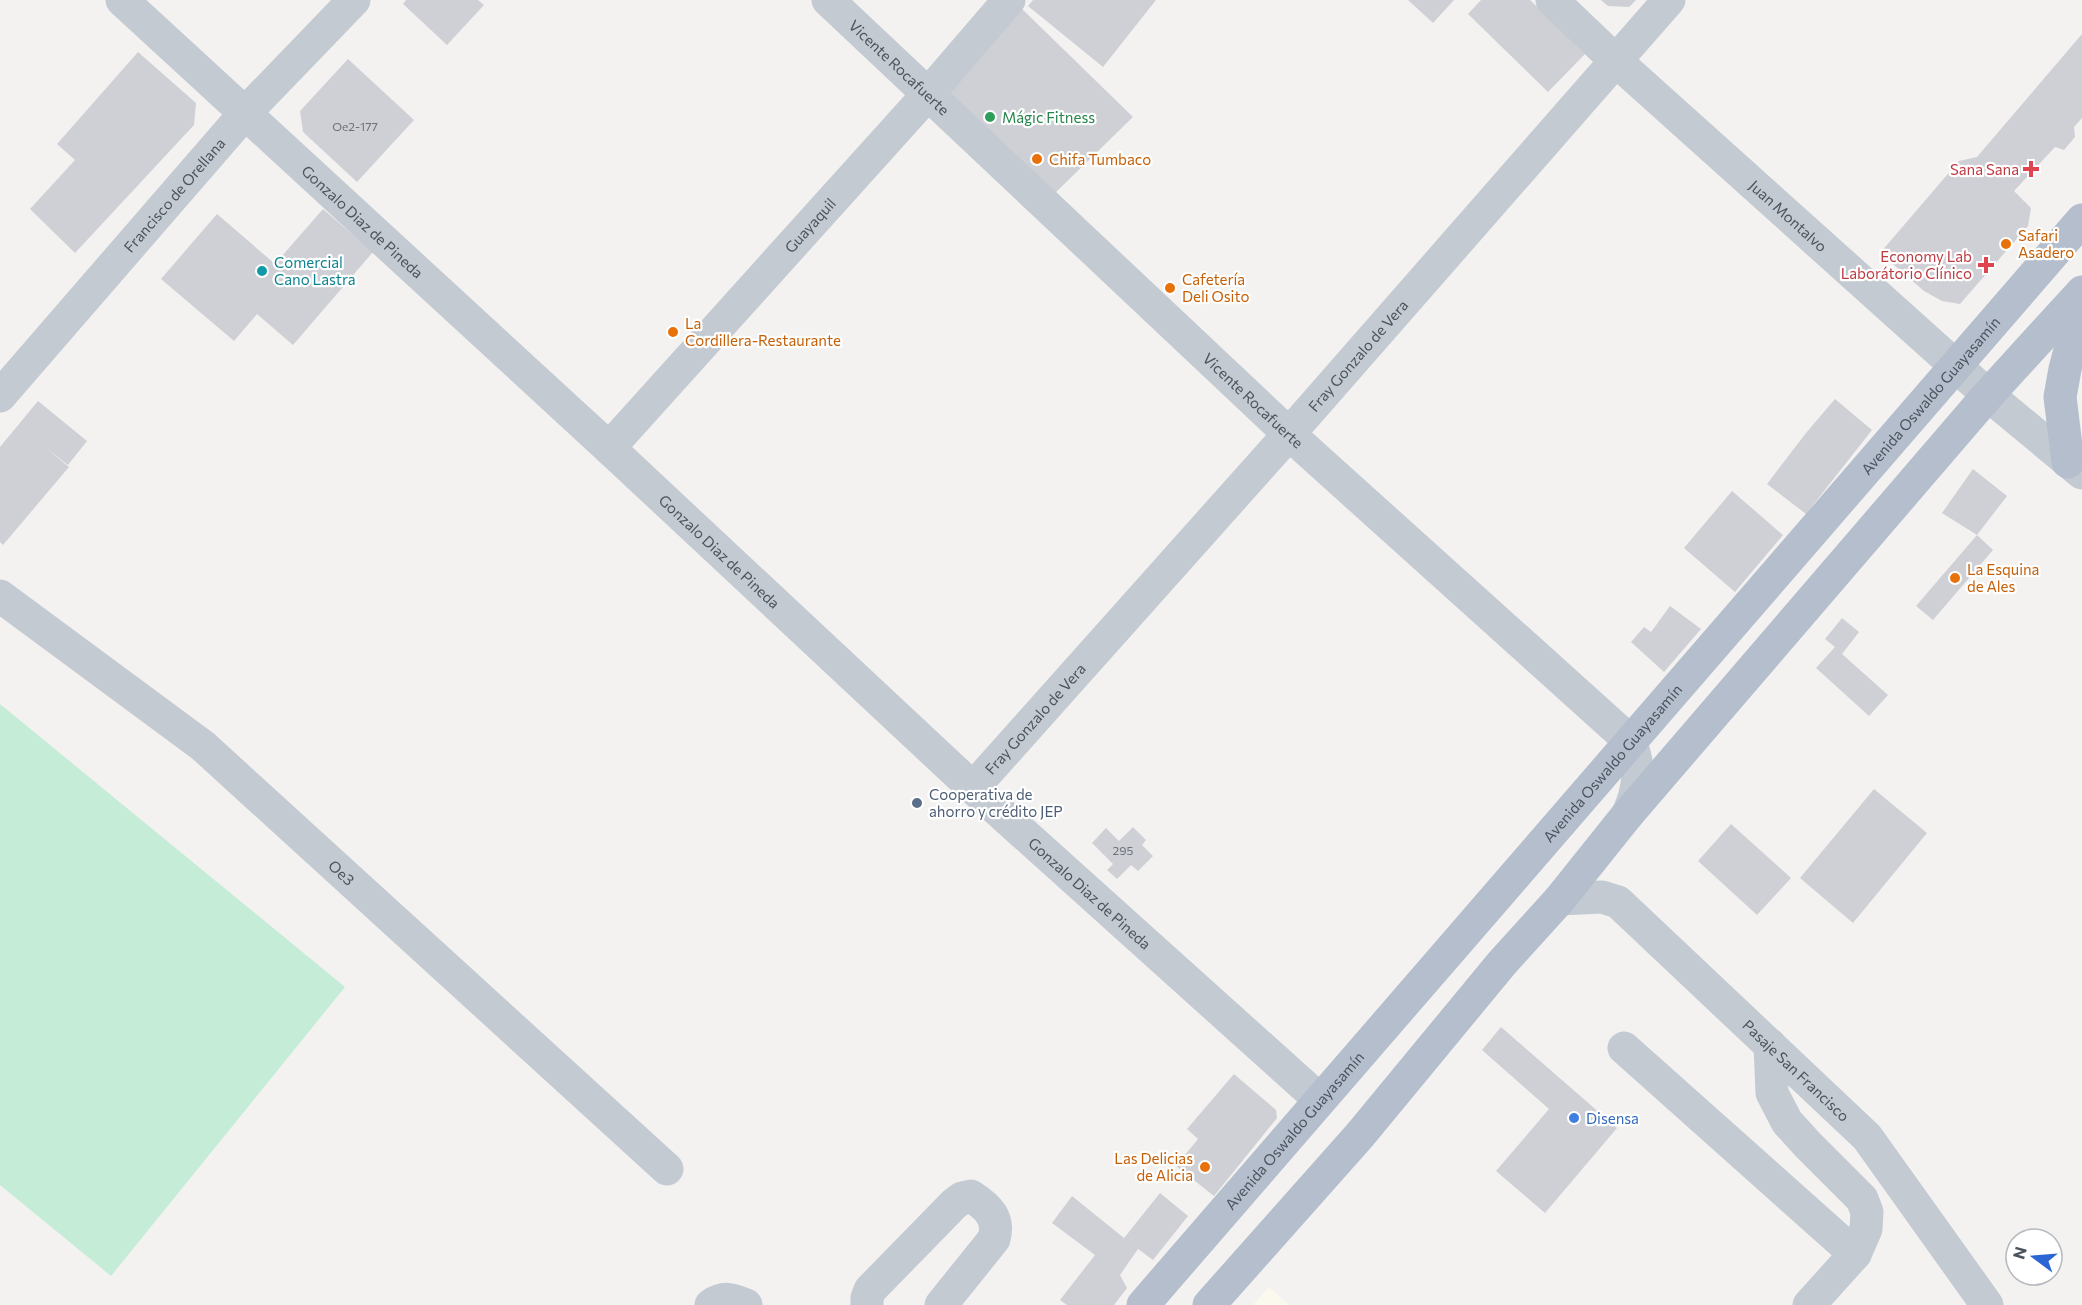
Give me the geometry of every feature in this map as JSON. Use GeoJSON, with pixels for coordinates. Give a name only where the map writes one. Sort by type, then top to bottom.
{"type":"FeatureCollection","features":[{"type":"Feature","properties":{"kind":"main road","name":"Avenida Oswaldo Guayasamín"},"geometry":{"type":"LineString","coordinates":[[1143,1305],[2082,220]]}},
{"type":"Feature","properties":{"kind":"main road"},"geometry":{"type":"LineString","coordinates":[[1209,1305],[1360,1136],[1502,963],[1560,899],[1628,814],[1988,395],[2082,292]]}},
{"type":"Feature","properties":{"kind":"main road"},"geometry":{"type":"LineString","coordinates":[[2075,467],[2060,397],[2075,353],[2082,306]]}},
{"type":"Feature","properties":{"kind":"street","name":"Gonzalo Diaz de Pineda"},"geometry":{"type":"LineString","coordinates":[[122,0],[609,448],[973,788],[1320,1100]]}},
{"type":"Feature","properties":{"kind":"street","name":"Francisco de Orellana"},"geometry":{"type":"LineString","coordinates":[[0,396],[246,112],[354,0]]}},
{"type":"Feature","properties":{"kind":"street","name":"Vicente Rocafuerte"},"geometry":{"type":"LineString","coordinates":[[828,0],[1289,434],[1630,741]]}},
{"type":"Feature","properties":{"kind":"street","name":"Guayaquil"},"geometry":{"type":"LineString","coordinates":[[609,448],[929,93],[1009,0]]}},
{"type":"Feature","properties":{"kind":"street","name":"Juan Montalvo"},"geometry":{"type":"LineString","coordinates":[[1552,0],[1615,60],[1988,395],[2075,467]]}},
{"type":"Feature","properties":{"kind":"street","name":"Fray Gonzalo de Vera"},"geometry":{"type":"LineString","coordinates":[[973,788],[1289,434],[1669,0]]}},
{"type":"Feature","properties":{"kind":"street"},"geometry":{"type":"LineString","coordinates":[[2023,356],[2075,353]]}},
{"type":"Feature","properties":{"kind":"street","name":"Oe3"},"geometry":{"type":"LineString","coordinates":[[0,596],[203,746],[667,1169]]}},
{"type":"Feature","properties":{"kind":"street"},"geometry":{"type":"LineString","coordinates":[[1628,814],[1636,796],[1638,777],[1637,758],[1630,741]]}},
{"type":"Feature","properties":{"kind":"street","name":"Pasaje San Francisco"},"geometry":{"type":"LineString","coordinates":[[1560,899],[1602,897],[1618,902],[1770,1045],[1866,1137],[1987,1305]]}},
{"type":"Feature","properties":{"kind":"street"},"geometry":{"type":"LineString","coordinates":[[1770,1045],[1772,1093],[1787,1122],[1862,1199],[1867,1212],[1866,1229],[1855,1254],[1809,1305]]}},
{"type":"Feature","properties":{"kind":"street"},"geometry":{"type":"LineString","coordinates":[[1624,1048],[1855,1254]]}},
{"type":"Feature","properties":{"kind":"street"},"geometry":{"type":"LineString","coordinates":[[867,1305],[870,1290],[954,1204],[962,1198],[971,1196],[993,1215],[997,1227],[994,1239],[941,1305]]}},
{"type":"Feature","properties":{"kind":"street"},"geometry":{"type":"LineString","coordinates":[[711,1305],[720,1299],[746,1305]]}},
{"type":"Feature","properties":{"kind":"shaded area"},"geometry":{"type":"Polygon","coordinates":[[[1269,1287],[1289,1305],[1253,1305],[1269,1287]]]}},
{"type":"Feature","properties":{"kind":"green space"},"geometry":{"type":"Polygon","coordinates":[[[0,704],[345,987],[111,1276],[0,1185],[0,704]]]}},
{"type":"Feature","properties":{"kind":"building"},"geometry":{"type":"Polygon","coordinates":[[[406,0],[478,0],[484,5],[447,45],[403,4],[406,0]]]}},
{"type":"Feature","properties":{"kind":"building"},"geometry":{"type":"Polygon","coordinates":[[[1033,0],[1156,0],[1103,67],[1028,6],[1033,0]]]}},
{"type":"Feature","properties":{"kind":"building"},"geometry":{"type":"Polygon","coordinates":[[[1408,0],[1454,0],[1433,23],[1408,0]]]}},
{"type":"Feature","properties":{"kind":"building"},"geometry":{"type":"Polygon","coordinates":[[[1481,0],[1530,0],[1585,54],[1548,92],[1468,14],[1481,0]]]}},
{"type":"Feature","properties":{"kind":"building"},"geometry":{"type":"Polygon","coordinates":[[[1601,0],[1636,0],[1629,7],[1608,6],[1601,0]]]}},
{"type":"Feature","properties":{"kind":"building"},"geometry":{"type":"Polygon","coordinates":[[[1018,5],[1133,117],[1050,198],[929,93],[1018,5]]]}},
{"type":"Feature","properties":{"kind":"building"},"geometry":{"type":"Polygon","coordinates":[[[2082,34],[2082,118],[2074,127],[2075,137],[2064,150],[2055,147],[2014,191],[2031,208],[2028,226],[1960,304],[1942,301],[1924,291],[1880,253],[1959,161],[1977,157],[2082,34]]]}},
{"type":"Feature","properties":{"kind":"building"},"geometry":{"type":"Polygon","coordinates":[[[138,52],[196,103],[194,125],[75,253],[30,209],[75,160],[57,144],[138,52]]]}},
{"type":"Feature","properties":{"kind":"building"},"geometry":{"type":"Polygon","coordinates":[[[348,59],[414,120],[357,182],[303,132],[300,111],[348,59]]]}},
{"type":"Feature","properties":{"kind":"building","name":"Comercial Cano Lastra"},"geometry":{"type":"Polygon","coordinates":[[[323,209],[373,252],[293,345],[257,314],[234,341],[161,279],[217,214],[275,264],[323,209]]]}},
{"type":"Feature","properties":{"kind":"building"},"geometry":{"type":"Polygon","coordinates":[[[1835,399],[1872,430],[1806,514],[1767,484],[1835,399]]]}},
{"type":"Feature","properties":{"kind":"building"},"geometry":{"type":"Polygon","coordinates":[[[38,401],[87,441],[68,465],[46,448],[69,467],[3,545],[0,542],[0,447],[38,401]]]}},
{"type":"Feature","properties":{"kind":"building"},"geometry":{"type":"Polygon","coordinates":[[[1973,469],[2007,496],[1977,535],[1942,513],[1973,469]]]}},
{"type":"Feature","properties":{"kind":"building"},"geometry":{"type":"Polygon","coordinates":[[[1732,491],[1783,535],[1735,592],[1684,548],[1732,491]]]}},
{"type":"Feature","properties":{"kind":"building","name":"La Esquina de Ales"},"geometry":{"type":"Polygon","coordinates":[[[1977,535],[1993,550],[1933,620],[1916,606],[1977,535]]]}},
{"type":"Feature","properties":{"kind":"building"},"geometry":{"type":"Polygon","coordinates":[[[1670,606],[1701,629],[1664,672],[1631,642],[1644,627],[1651,632],[1670,606]]]}},
{"type":"Feature","properties":{"kind":"building"},"geometry":{"type":"Polygon","coordinates":[[[1842,618],[1859,632],[1842,654],[1888,695],[1869,716],[1816,668],[1835,647],[1825,639],[1842,618]]]}},
{"type":"Feature","properties":{"kind":"building"},"geometry":{"type":"Polygon","coordinates":[[[1874,789],[1927,833],[1853,923],[1800,878],[1874,789]]]}},
{"type":"Feature","properties":{"kind":"building"},"geometry":{"type":"Polygon","coordinates":[[[1731,824],[1791,878],[1757,915],[1698,861],[1731,824]]]}},
{"type":"Feature","properties":{"kind":"building"},"geometry":{"type":"Polygon","coordinates":[[[1133,827],[1146,840],[1142,845],[1153,856],[1138,871],[1131,865],[1117,879],[1107,870],[1113,864],[1092,843],[1106,828],[1119,841],[1133,827]]]}},
{"type":"Feature","properties":{"kind":"building","name":"Disensa"},"geometry":{"type":"Polygon","coordinates":[[[1501,1027],[1617,1128],[1545,1213],[1496,1171],[1549,1109],[1482,1050],[1501,1027]]]}},
{"type":"Feature","properties":{"kind":"building"},"geometry":{"type":"Polygon","coordinates":[[[1234,1074],[1276,1110],[1277,1118],[1214,1196],[1176,1166],[1198,1139],[1187,1129],[1234,1074]]]}},
{"type":"Feature","properties":{"kind":"building"},"geometry":{"type":"Polygon","coordinates":[[[1160,1193],[1188,1216],[1153,1260],[1138,1249],[1120,1275],[1127,1288],[1114,1305],[1067,1305],[1060,1300],[1095,1255],[1052,1223],[1072,1196],[1124,1238],[1160,1193]]]}},
{"type":"Feature","properties":{"kind":"place","name":"Mágic Fitness"},"geometry":{"type":"Point","coordinates":[990,117]}},
{"type":"Feature","properties":{"kind":"place","name":"Chifa Tumbaco"},"geometry":{"type":"Point","coordinates":[1037,159]}},
{"type":"Feature","properties":{"kind":"place","name":"Sana Sana"},"geometry":{"type":"Point","coordinates":[2031,169]}},
{"type":"Feature","properties":{"kind":"place","name":"Safari Asadero"},"geometry":{"type":"Point","coordinates":[2006,244]}},
{"type":"Feature","properties":{"kind":"place","name":"Economy Lab Laborátorio Clínico"},"geometry":{"type":"Point","coordinates":[1986,265]}},
{"type":"Feature","properties":{"kind":"place","name":"Comercial Cano Lastra"},"geometry":{"type":"Point","coordinates":[262,271]}},
{"type":"Feature","properties":{"kind":"place","name":"Cafetería Deli Osito"},"geometry":{"type":"Point","coordinates":[1170,288]}},
{"type":"Feature","properties":{"kind":"place","name":"La Cordillera-Restaurante"},"geometry":{"type":"Point","coordinates":[673,332]}},
{"type":"Feature","properties":{"kind":"place","name":"La Esquina de Ales"},"geometry":{"type":"Point","coordinates":[1955,578]}},
{"type":"Feature","properties":{"kind":"place","name":"Cooperativa de ahorro y crédito JEP"},"geometry":{"type":"Point","coordinates":[917,803]}},
{"type":"Feature","properties":{"kind":"place","name":"Disensa"},"geometry":{"type":"Point","coordinates":[1574,1118]}},
{"type":"Feature","properties":{"kind":"place","name":"Las Delicias de Alicia"},"geometry":{"type":"Point","coordinates":[1205,1167]}}]}
